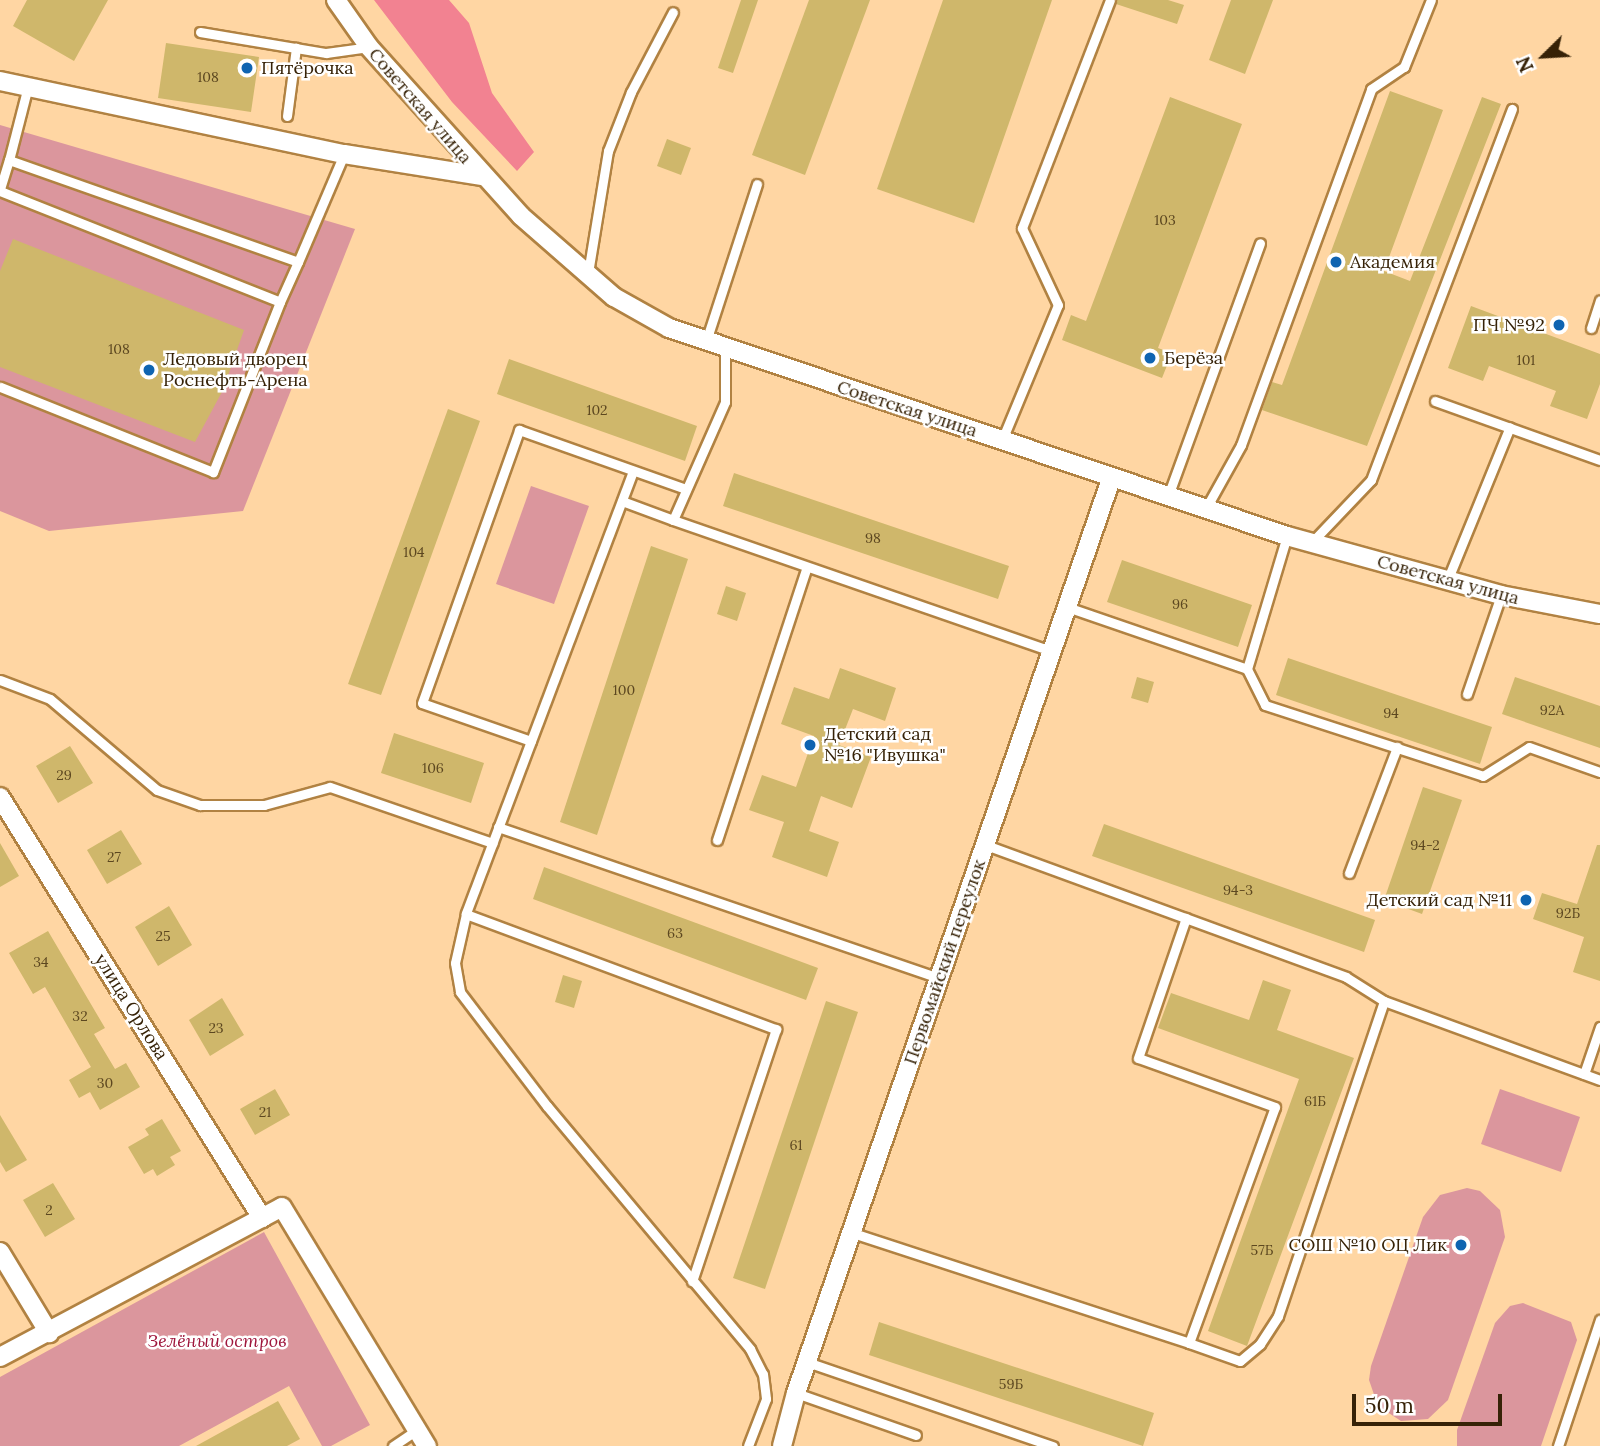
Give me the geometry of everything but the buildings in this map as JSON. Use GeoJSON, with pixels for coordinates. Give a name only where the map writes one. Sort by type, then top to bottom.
{"type":"FeatureCollection","features":[{"type":"Feature","properties":{"kind":"street","name":"Советская улица"},"geometry":{"type":"LineString","coordinates":[[336,0],[369,47],[481,176],[588,273],[636,311],[705,343],[1287,536],[1501,595],[1600,614]]}},
{"type":"Feature","properties":{"kind":"street"},"geometry":{"type":"LineString","coordinates":[[0,82],[27,90],[344,154],[481,176]]}},
{"type":"Feature","properties":{"kind":"street","name":"Первомайский переулок"},"geometry":{"type":"LineString","coordinates":[[782,1446],[796,1393],[1111,479]]}},
{"type":"Feature","properties":{"kind":"street","name":"улица Орлова"},"geometry":{"type":"LineString","coordinates":[[0,797],[262,1218]]}},
{"type":"Feature","properties":{"kind":"street"},"geometry":{"type":"LineString","coordinates":[[0,1357],[282,1207],[422,1438]]}},
{"type":"Feature","properties":{"kind":"street"},"geometry":{"type":"LineString","coordinates":[[0,1252],[48,1333]]}},
{"type":"Feature","properties":{"kind":"lane"},"geometry":{"type":"LineString","coordinates":[[1002,440],[1058,305],[1022,228],[1110,0]]}},
{"type":"Feature","properties":{"kind":"lane"},"geometry":{"type":"LineString","coordinates":[[1206,508],[1241,445],[1370,89],[1404,67],[1432,0]]}},
{"type":"Feature","properties":{"kind":"lane"},"geometry":{"type":"LineString","coordinates":[[588,273],[608,151],[631,92],[673,12]]}},
{"type":"Feature","properties":{"kind":"lane"},"geometry":{"type":"LineString","coordinates":[[200,33],[326,53],[369,47]]}},
{"type":"Feature","properties":{"kind":"lane"},"geometry":{"type":"LineString","coordinates":[[287,116],[296,48]]}},
{"type":"Feature","properties":{"kind":"lane"},"geometry":{"type":"LineString","coordinates":[[27,90],[0,190],[280,302]]}},
{"type":"Feature","properties":{"kind":"lane"},"geometry":{"type":"LineString","coordinates":[[1311,543],[1371,480],[1512,109]]}},
{"type":"Feature","properties":{"kind":"lane"},"geometry":{"type":"LineString","coordinates":[[0,387],[213,472],[280,302],[344,154]]}},
{"type":"Feature","properties":{"kind":"lane"},"geometry":{"type":"LineString","coordinates":[[9,160],[298,262]]}},
{"type":"Feature","properties":{"kind":"lane"},"geometry":{"type":"LineString","coordinates":[[705,343],[757,184]]}},
{"type":"Feature","properties":{"kind":"lane"},"geometry":{"type":"LineString","coordinates":[[1168,496],[1259,243]]}},
{"type":"Feature","properties":{"kind":"lane"},"geometry":{"type":"LineString","coordinates":[[1591,328],[1600,300]]}},
{"type":"Feature","properties":{"kind":"lane"},"geometry":{"type":"LineString","coordinates":[[673,520],[725,402],[725,349]]}},
{"type":"Feature","properties":{"kind":"lane"},"geometry":{"type":"LineString","coordinates":[[1435,401],[1600,460]]}},
{"type":"Feature","properties":{"kind":"lane"},"geometry":{"type":"LineString","coordinates":[[1447,581],[1510,427]]}},
{"type":"Feature","properties":{"kind":"lane"},"geometry":{"type":"LineString","coordinates":[[531,741],[422,703],[519,430],[686,489]]}},
{"type":"Feature","properties":{"kind":"lane"},"geometry":{"type":"LineString","coordinates":[[634,471],[466,914],[455,963],[460,992],[504,1053],[750,1349],[763,1374],[766,1399],[748,1446]]}},
{"type":"Feature","properties":{"kind":"lane"},"geometry":{"type":"LineString","coordinates":[[622,501],[1052,652]]}},
{"type":"Feature","properties":{"kind":"lane"},"geometry":{"type":"LineString","coordinates":[[1287,536],[1247,669],[1265,705],[1483,776],[1529,747],[1600,772]]}},
{"type":"Feature","properties":{"kind":"lane"},"geometry":{"type":"LineString","coordinates":[[718,840],[807,567]]}},
{"type":"Feature","properties":{"kind":"lane"},"geometry":{"type":"LineString","coordinates":[[1467,694],[1501,595]]}},
{"type":"Feature","properties":{"kind":"lane"},"geometry":{"type":"LineString","coordinates":[[1066,607],[1247,669]]}},
{"type":"Feature","properties":{"kind":"lane"},"geometry":{"type":"LineString","coordinates":[[0,680],[50,699],[157,790],[200,805],[264,805],[330,788],[493,843]]}},
{"type":"Feature","properties":{"kind":"lane"},"geometry":{"type":"LineString","coordinates":[[1349,873],[1397,747]]}},
{"type":"Feature","properties":{"kind":"lane"},"geometry":{"type":"LineString","coordinates":[[498,827],[939,978]]}},
{"type":"Feature","properties":{"kind":"lane"},"geometry":{"type":"LineString","coordinates":[[986,845],[1346,977],[1384,1001],[1600,1080]]}},
{"type":"Feature","properties":{"kind":"lane"},"geometry":{"type":"LineString","coordinates":[[466,914],[775,1029],[692,1280]]}},
{"type":"Feature","properties":{"kind":"lane"},"geometry":{"type":"LineString","coordinates":[[1186,918],[1138,1058],[1275,1107],[1189,1343]]}},
{"type":"Feature","properties":{"kind":"lane"},"geometry":{"type":"LineString","coordinates":[[853,1233],[1240,1361],[1260,1344],[1278,1316],[1384,1001]]}},
{"type":"Feature","properties":{"kind":"lane"},"geometry":{"type":"LineString","coordinates":[[1584,1074],[1600,1027]]}},
{"type":"Feature","properties":{"kind":"lane"},"geometry":{"type":"LineString","coordinates":[[1558,1446],[1600,1320]]}},
{"type":"Feature","properties":{"kind":"lane"},"geometry":{"type":"LineString","coordinates":[[807,1362],[1053,1446]]}},
{"type":"Feature","properties":{"kind":"lane"},"geometry":{"type":"LineString","coordinates":[[796,1393],[916,1435]]}},
{"type":"Feature","properties":{"kind":"lane"},"geometry":{"type":"LineString","coordinates":[[1019,1446],[1023,1436]]}},
{"type":"Feature","properties":{"kind":"lane"},"geometry":{"type":"LineString","coordinates":[[393,1446],[422,1438]]}},
{"type":"Feature","properties":{"kind":"green space","name":"Ледовый дворец Роснефть-Арена"},"geometry":{"type":"Polygon","coordinates":[[[0,125],[355,229],[243,511],[49,531],[0,511],[0,125]]]}},
{"type":"Feature","properties":{"kind":"green space"},"geometry":{"type":"Polygon","coordinates":[[[531,486],[589,506],[554,604],[496,584],[531,486]]]}},
{"type":"Feature","properties":{"kind":"green space"},"geometry":{"type":"Polygon","coordinates":[[[1500,1089],[1580,1117],[1561,1172],[1481,1144],[1500,1089]]]}},
{"type":"Feature","properties":{"kind":"green space"},"geometry":{"type":"Polygon","coordinates":[[[1467,1188],[1480,1191],[1500,1210],[1505,1237],[1448,1400],[1428,1419],[1401,1421],[1378,1406],[1369,1380],[1371,1366],[1423,1217],[1440,1195],[1467,1188]]]}},
{"type":"Feature","properties":{"kind":"green space","name":"Зелёный остров"},"geometry":{"type":"Polygon","coordinates":[[[264,1232],[370,1425],[331,1446],[322,1446],[289,1386],[179,1446],[0,1446],[0,1377],[264,1232]]]}},
{"type":"Feature","properties":{"kind":"green space"},"geometry":{"type":"Polygon","coordinates":[[[1523,1303],[1571,1322],[1577,1340],[1541,1446],[1457,1446],[1457,1430],[1495,1323],[1510,1306],[1523,1303]]]}},
{"type":"Feature","properties":{"kind":"shaded area"},"geometry":{"type":"Polygon","coordinates":[[[374,0],[449,0],[469,23],[492,93],[534,152],[517,171],[452,102],[374,0]]]}},
{"type":"Feature","properties":{"kind":"place","name":"Пятёрочка"},"geometry":{"type":"Point","coordinates":[247,68]}},
{"type":"Feature","properties":{"kind":"place","name":"Академия"},"geometry":{"type":"Point","coordinates":[1336,262]}},
{"type":"Feature","properties":{"kind":"place","name":"ПЧ №92"},"geometry":{"type":"Point","coordinates":[1559,325]}},
{"type":"Feature","properties":{"kind":"place","name":"Берёза"},"geometry":{"type":"Point","coordinates":[1150,358]}},
{"type":"Feature","properties":{"kind":"place","name":"Ледовый дворец Роснефть-Арена"},"geometry":{"type":"Point","coordinates":[149,370]}},
{"type":"Feature","properties":{"kind":"place","name":"Детский сад №16 \"Ивушка\""},"geometry":{"type":"Point","coordinates":[810,745]}},
{"type":"Feature","properties":{"kind":"place","name":"Детский сад №11"},"geometry":{"type":"Point","coordinates":[1526,900]}},
{"type":"Feature","properties":{"kind":"place","name":"СОШ №10 ОЦ Лик"},"geometry":{"type":"Point","coordinates":[1461,1245]}}]}
